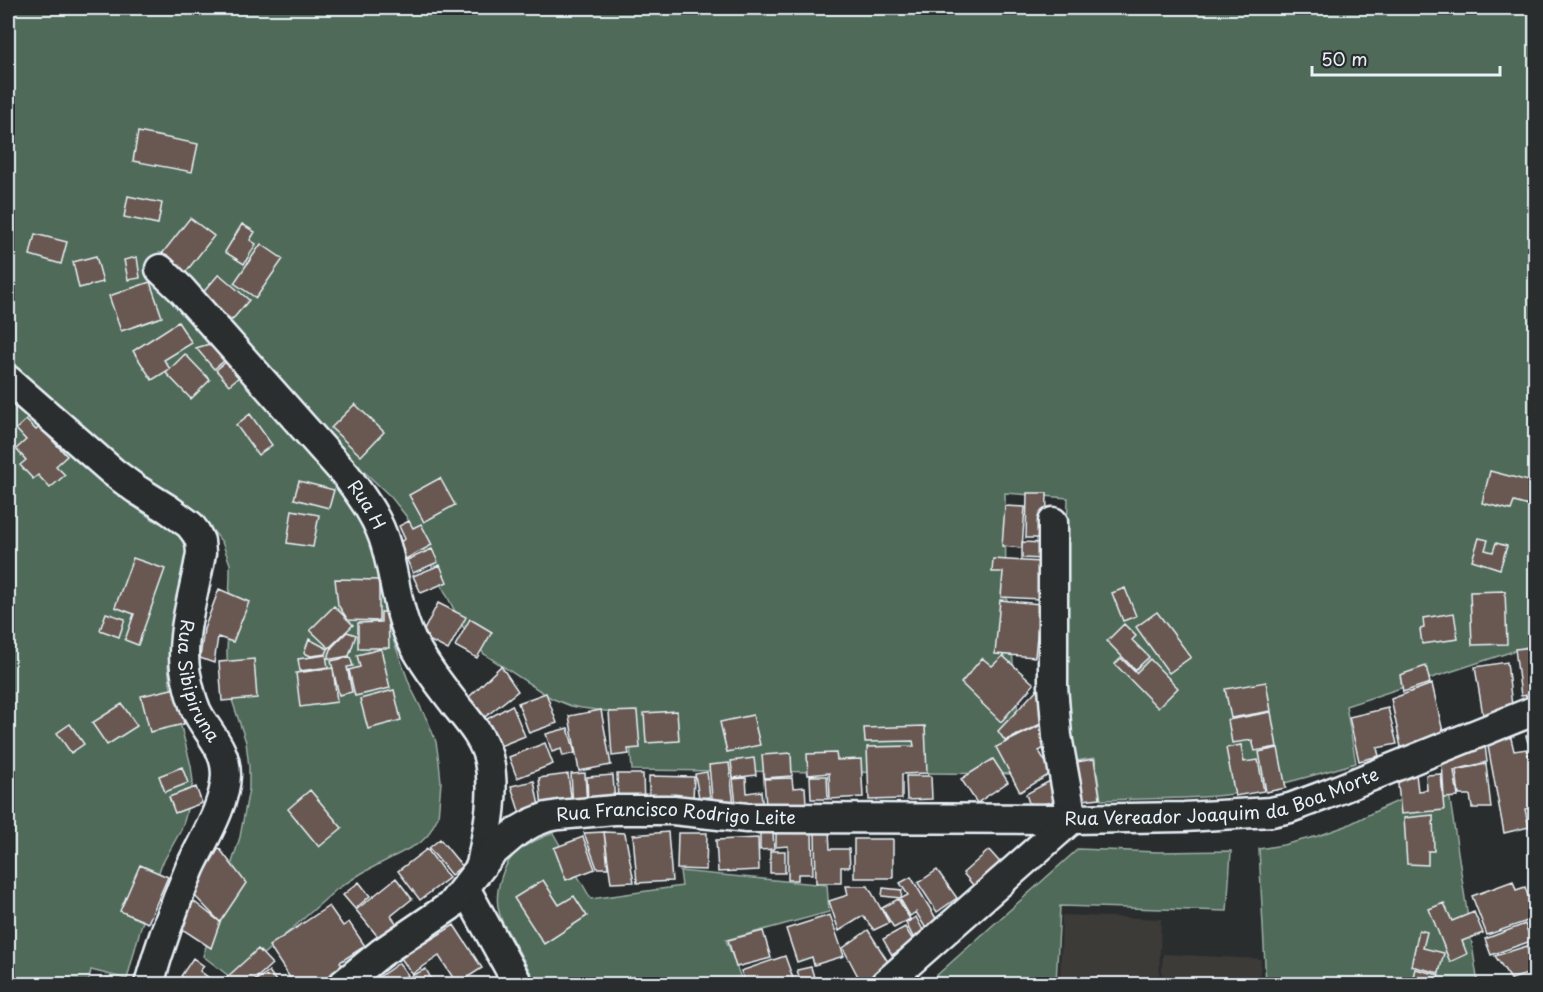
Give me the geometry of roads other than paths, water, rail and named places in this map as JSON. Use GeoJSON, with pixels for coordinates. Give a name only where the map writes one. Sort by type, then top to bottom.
{"type":"FeatureCollection","features":[{"type":"Feature","properties":{"kind":"street","name":"Rua H"},"geometry":{"type":"LineString","coordinates":[[160,269],[181,289],[346,475],[366,502],[379,526],[387,547],[399,606],[411,639],[486,747],[490,763],[491,785],[488,830],[473,877]]}},
{"type":"Feature","properties":{"kind":"street","name":"Rua Sibipiruna"},"geometry":{"type":"LineString","coordinates":[[8,380],[113,472],[190,525],[200,541],[200,561],[185,634],[183,663],[196,710],[224,758],[226,775],[214,817],[171,915],[149,984]]}},
{"type":"Feature","properties":{"kind":"street"},"geometry":{"type":"LineString","coordinates":[[1053,522],[1053,686],[1057,736],[1072,819]]}},
{"type":"Feature","properties":{"kind":"street","name":"Rua Vereador Joaquim da Boa Morte"},"geometry":{"type":"LineString","coordinates":[[885,984],[1072,819],[1184,817],[1251,814],[1280,810],[1325,795],[1536,710]]}},
{"type":"Feature","properties":{"kind":"street","name":"Rua H"},"geometry":{"type":"LineString","coordinates":[[491,785],[495,805],[501,816],[513,822],[532,823]]}},
{"type":"Feature","properties":{"kind":"street","name":"Rua Francisco Rodrigo Leite"},"geometry":{"type":"LineString","coordinates":[[343,984],[381,953],[450,906],[492,853],[518,831],[547,817],[614,810],[673,810],[747,818],[1072,819]]}},
{"type":"Feature","properties":{"kind":"street"},"geometry":{"type":"LineString","coordinates":[[473,877],[518,984]]}}]}
